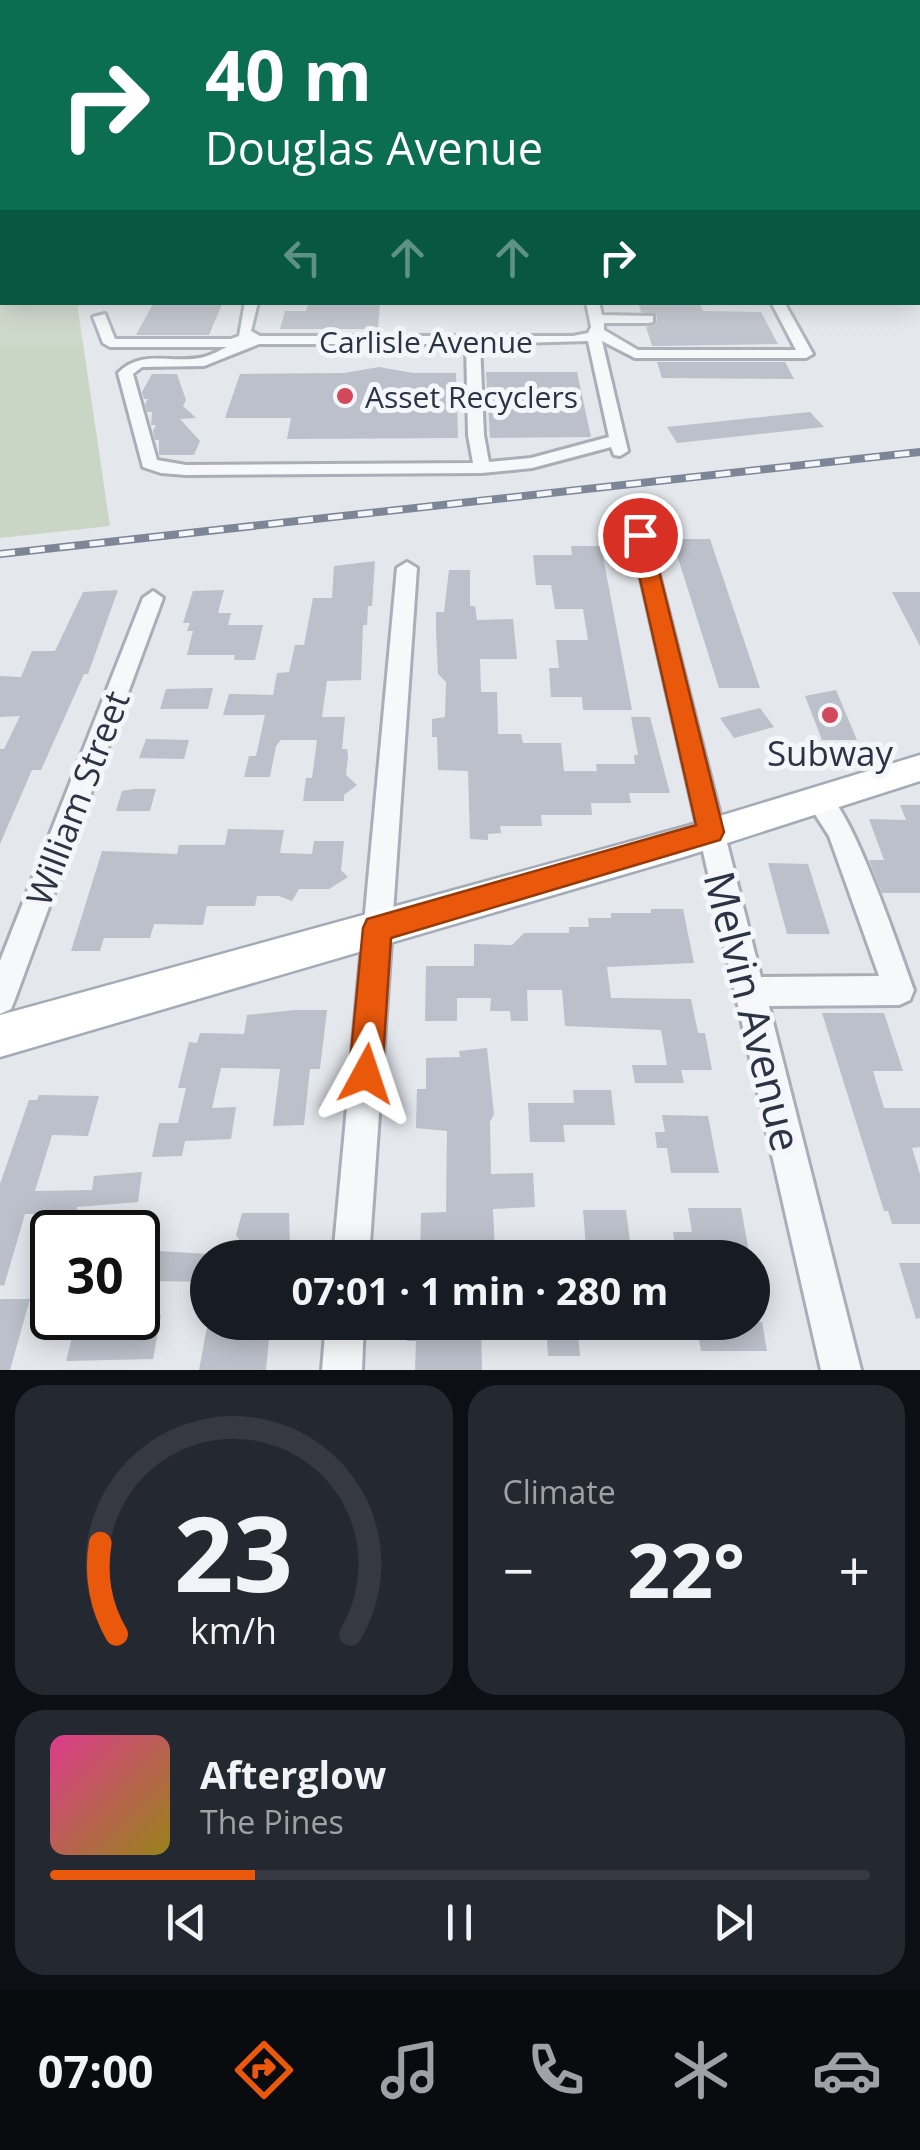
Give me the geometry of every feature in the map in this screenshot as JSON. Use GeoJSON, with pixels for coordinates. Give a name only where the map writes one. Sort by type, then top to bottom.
{"type":"FeatureCollection","features":[{"type":"Feature","properties":{"kind":"main road"},"geometry":{"type":"LineString","coordinates":[[0,1036],[920,768]]}},
{"type":"Feature","properties":{"kind":"street"},"geometry":{"type":"LineString","coordinates":[[251,305],[244,332],[254,339]]}},
{"type":"Feature","properties":{"kind":"street"},"geometry":{"type":"LineString","coordinates":[[254,339],[204,362],[139,364],[125,373],[150,463],[186,470],[482,468],[532,464],[619,446],[592,305]]}},
{"type":"Feature","properties":{"kind":"street"},"geometry":{"type":"LineString","coordinates":[[596,329],[635,354],[806,354],[780,305]]}},
{"type":"Feature","properties":{"kind":"street","name":"Carlisle Avenue"},"geometry":{"type":"LineString","coordinates":[[100,317],[110,343],[233,343],[254,339],[573,340],[596,329],[648,320]]}},
{"type":"Feature","properties":{"kind":"street"},"geometry":{"type":"LineString","coordinates":[[357,362],[360,342]]}},
{"type":"Feature","properties":{"kind":"street"},"geometry":{"type":"LineString","coordinates":[[472,342],[476,434],[482,468]]}},
{"type":"Feature","properties":{"kind":"street","name":"Melvin Avenue"},"geometry":{"type":"LineString","coordinates":[[640,535],[841,1370]]}},
{"type":"Feature","properties":{"kind":"street"},"geometry":{"type":"LineString","coordinates":[[352,1240],[407,568]]}},
{"type":"Feature","properties":{"kind":"street","name":"William Street"},"geometry":{"type":"LineString","coordinates":[[0,999],[153,598]]}},
{"type":"Feature","properties":{"kind":"street"},"geometry":{"type":"LineString","coordinates":[[749,992],[899,990],[840,832],[818,799]]}},
{"type":"Feature","properties":{"kind":"street"},"geometry":{"type":"LineString","coordinates":[[342,1370],[344,1340]]}},
{"type":"Feature","properties":{"kind":"green space"},"geometry":{"type":"Polygon","coordinates":[[[0,305],[77,305],[110,526],[0,538],[0,305]]]}},
{"type":"Feature","properties":{"kind":"building"},"geometry":{"type":"Polygon","coordinates":[[[152,305],[222,305],[209,335],[136,335],[152,305]]]}},
{"type":"Feature","properties":{"kind":"building"},"geometry":{"type":"Polygon","coordinates":[[[308,305],[380,305],[378,329],[280,329],[285,311],[306,311],[308,305]]]}},
{"type":"Feature","properties":{"kind":"building"},"geometry":{"type":"Polygon","coordinates":[[[639,305],[700,305],[703,311],[761,312],[778,344],[652,346],[646,327],[656,324],[657,316],[641,312],[639,305]]]}},
{"type":"Feature","properties":{"kind":"building"},"geometry":{"type":"Polygon","coordinates":[[[657,362],[785,362],[794,379],[662,378],[657,362]]]}},
{"type":"Feature","properties":{"kind":"building","name":"Asset Recyclers"},"geometry":{"type":"Polygon","coordinates":[[[379,367],[413,373],[456,373],[458,438],[287,439],[291,418],[225,418],[240,374],[344,373],[379,367]]]}},
{"type":"Feature","properties":{"kind":"building"},"geometry":{"type":"Polygon","coordinates":[[[486,372],[577,372],[591,437],[490,438],[486,372]]]}},
{"type":"Feature","properties":{"kind":"building"},"geometry":{"type":"Polygon","coordinates":[[[152,374],[177,374],[186,400],[183,406],[196,418],[180,419],[200,441],[194,455],[159,455],[159,440],[155,440],[153,431],[156,425],[151,425],[152,412],[147,412],[148,399],[144,399],[142,392],[152,374]]]}},
{"type":"Feature","properties":{"kind":"building"},"geometry":{"type":"Polygon","coordinates":[[[810,412],[824,427],[677,443],[667,427],[810,412]]]}},
{"type":"Feature","properties":{"kind":"building"},"geometry":{"type":"Polygon","coordinates":[[[672,539],[710,539],[760,688],[719,688],[672,539]]]}},
{"type":"Feature","properties":{"kind":"building"},"geometry":{"type":"Polygon","coordinates":[[[571,546],[601,546],[632,710],[583,710],[582,697],[551,697],[549,668],[559,668],[556,640],[588,640],[583,609],[555,609],[551,585],[536,585],[533,555],[572,555],[571,546]]]}},
{"type":"Feature","properties":{"kind":"building"},"geometry":{"type":"Polygon","coordinates":[[[375,561],[372,606],[368,606],[367,625],[363,625],[361,680],[327,681],[322,717],[345,717],[342,749],[347,749],[346,775],[357,785],[344,795],[344,801],[303,801],[306,778],[312,778],[317,740],[281,740],[276,746],[270,777],[244,777],[249,756],[256,756],[265,715],[223,715],[229,694],[273,695],[277,673],[289,672],[295,645],[304,645],[313,598],[332,598],[334,566],[375,561]]]}},
{"type":"Feature","properties":{"kind":"building"},"geometry":{"type":"Polygon","coordinates":[[[449,570],[470,570],[470,606],[475,606],[477,620],[513,619],[517,659],[480,659],[481,692],[497,692],[498,734],[521,734],[523,743],[561,743],[564,771],[597,771],[596,764],[635,764],[634,755],[638,755],[631,717],[650,717],[670,793],[629,793],[631,803],[591,803],[592,815],[541,815],[542,826],[500,826],[501,833],[488,834],[488,840],[470,839],[468,771],[438,770],[437,737],[432,737],[432,719],[445,717],[446,682],[438,674],[436,612],[444,612],[449,570]]]}},
{"type":"Feature","properties":{"kind":"building"},"geometry":{"type":"Polygon","coordinates":[[[118,590],[88,674],[84,674],[41,770],[32,770],[0,844],[0,749],[4,749],[20,716],[0,717],[0,676],[21,677],[32,651],[55,651],[83,592],[118,590]]]}},
{"type":"Feature","properties":{"kind":"building"},"geometry":{"type":"Polygon","coordinates":[[[224,590],[218,613],[231,613],[228,625],[263,625],[255,660],[234,660],[235,655],[187,655],[193,631],[187,631],[190,623],[183,623],[193,591],[224,590]]]}},
{"type":"Feature","properties":{"kind":"building"},"geometry":{"type":"Polygon","coordinates":[[[892,592],[920,592],[920,646],[892,592]]]}},
{"type":"Feature","properties":{"kind":"building"},"geometry":{"type":"Polygon","coordinates":[[[213,688],[208,709],[160,709],[166,689],[213,688]]]}},
{"type":"Feature","properties":{"kind":"building","name":"Subway"},"geometry":{"type":"Polygon","coordinates":[[[836,690],[857,740],[822,740],[805,696],[836,690]]]}},
{"type":"Feature","properties":{"kind":"building"},"geometry":{"type":"Polygon","coordinates":[[[760,708],[774,727],[734,738],[720,718],[760,708]]]}},
{"type":"Feature","properties":{"kind":"building"},"geometry":{"type":"Polygon","coordinates":[[[146,739],[189,740],[184,759],[139,758],[146,739]]]}},
{"type":"Feature","properties":{"kind":"building"},"geometry":{"type":"Polygon","coordinates":[[[156,789],[150,811],[116,811],[122,791],[156,789]]]}},
{"type":"Feature","properties":{"kind":"building"},"geometry":{"type":"Polygon","coordinates":[[[900,805],[920,805],[920,893],[882,893],[869,860],[884,860],[869,819],[906,820],[900,805]]]}},
{"type":"Feature","properties":{"kind":"building"},"geometry":{"type":"Polygon","coordinates":[[[228,829],[284,830],[280,853],[312,854],[314,841],[344,841],[341,870],[348,877],[329,889],[299,889],[292,901],[279,896],[257,896],[255,906],[207,906],[203,925],[154,924],[150,938],[104,938],[100,951],[71,951],[102,851],[177,854],[179,845],[225,845],[228,829]]]}},
{"type":"Feature","properties":{"kind":"building"},"geometry":{"type":"Polygon","coordinates":[[[768,863],[808,864],[830,934],[787,934],[768,863]]]}},
{"type":"Feature","properties":{"kind":"building"},"geometry":{"type":"Polygon","coordinates":[[[651,909],[683,909],[694,963],[607,967],[611,998],[691,999],[698,1033],[705,1033],[712,1070],[681,1070],[684,1083],[635,1083],[632,1065],[667,1065],[661,1030],[565,1026],[562,990],[527,990],[528,1021],[511,1021],[510,1011],[490,1011],[491,998],[457,998],[457,1021],[425,1021],[426,966],[474,966],[474,944],[512,945],[524,933],[569,933],[569,927],[589,927],[588,918],[611,918],[611,913],[651,913],[651,909]]]}},
{"type":"Feature","properties":{"kind":"building"},"geometry":{"type":"Polygon","coordinates":[[[327,1010],[320,1069],[310,1069],[304,1125],[273,1126],[280,1069],[221,1068],[212,1108],[236,1107],[231,1139],[185,1141],[182,1156],[152,1157],[159,1123],[178,1123],[186,1088],[178,1088],[189,1042],[197,1043],[200,1033],[244,1034],[247,1015],[327,1010]]]}},
{"type":"Feature","properties":{"kind":"building"},"geometry":{"type":"Polygon","coordinates":[[[822,1013],[884,1013],[903,1071],[873,1071],[884,1108],[920,1108],[920,1147],[912,1148],[920,1174],[920,1224],[892,1224],[888,1211],[884,1211],[822,1013]]]}},
{"type":"Feature","properties":{"kind":"building"},"geometry":{"type":"Polygon","coordinates":[[[487,1048],[494,1114],[490,1122],[491,1174],[533,1173],[535,1207],[493,1209],[494,1240],[420,1240],[421,1213],[446,1212],[447,1131],[416,1128],[417,1089],[426,1089],[426,1058],[460,1057],[459,1051],[487,1048]]]}},
{"type":"Feature","properties":{"kind":"building"},"geometry":{"type":"Polygon","coordinates":[[[573,1090],[611,1090],[615,1125],[563,1125],[565,1142],[530,1142],[528,1103],[574,1103],[573,1090]]]}},
{"type":"Feature","properties":{"kind":"building"},"geometry":{"type":"Polygon","coordinates":[[[39,1095],[99,1096],[88,1136],[52,1135],[35,1191],[92,1190],[94,1176],[142,1172],[138,1202],[76,1210],[30,1210],[30,1214],[25,1214],[4,1286],[0,1285],[0,1184],[29,1100],[37,1100],[39,1095]]]}},
{"type":"Feature","properties":{"kind":"building"},"geometry":{"type":"Polygon","coordinates":[[[662,1115],[708,1116],[719,1173],[671,1173],[667,1148],[657,1148],[655,1132],[665,1132],[662,1115]]]}},
{"type":"Feature","properties":{"kind":"building"},"geometry":{"type":"Polygon","coordinates":[[[688,1208],[741,1208],[747,1240],[674,1240],[673,1232],[692,1232],[688,1208]]]}},
{"type":"Feature","properties":{"kind":"building"},"geometry":{"type":"Polygon","coordinates":[[[583,1210],[626,1210],[630,1240],[586,1240],[583,1210]]]}},
{"type":"Feature","properties":{"kind":"building"},"geometry":{"type":"Polygon","coordinates":[[[242,1213],[289,1213],[290,1240],[239,1240],[236,1235],[242,1213]]]}},
{"type":"Feature","properties":{"kind":"building"},"geometry":{"type":"Polygon","coordinates":[[[160,1251],[190,1253],[190,1282],[160,1281],[160,1251]]]}},
{"type":"Feature","properties":{"kind":"building"},"geometry":{"type":"Polygon","coordinates":[[[899,1263],[920,1263],[920,1318],[916,1319],[899,1263]]]}},
{"type":"Feature","properties":{"kind":"building"},"geometry":{"type":"Polygon","coordinates":[[[0,1299],[30,1299],[10,1370],[0,1370],[0,1299]]]}},
{"type":"Feature","properties":{"kind":"building"},"geometry":{"type":"Polygon","coordinates":[[[71,1340],[156,1340],[153,1359],[66,1361],[71,1340]]]}},
{"type":"Feature","properties":{"kind":"building"},"geometry":{"type":"Polygon","coordinates":[[[205,1340],[269,1340],[266,1370],[199,1370],[205,1340]]]}},
{"type":"Feature","properties":{"kind":"building"},"geometry":{"type":"Polygon","coordinates":[[[481,1340],[482,1370],[415,1370],[416,1341],[407,1341],[481,1340]]]}},
{"type":"Feature","properties":{"kind":"building"},"geometry":{"type":"Polygon","coordinates":[[[547,1340],[579,1340],[580,1356],[548,1356],[547,1340]]]}},
{"type":"Feature","properties":{"kind":"building"},"geometry":{"type":"Polygon","coordinates":[[[699,1340],[765,1340],[767,1351],[701,1351],[699,1340]]]}},
{"type":"Feature","properties":{"kind":"railway"},"geometry":{"type":"LineString","coordinates":[[0,554],[920,452]]}},
{"type":"Feature","properties":{"kind":"place","name":"Asset Recyclers"},"geometry":{"type":"Point","coordinates":[345,396]}},
{"type":"Feature","properties":{"kind":"place","name":"Subway"},"geometry":{"type":"Point","coordinates":[830,715]}},
{"type":"Feature","properties":{"kind":"route"},"geometry":{"type":"LineString","coordinates":[[366,1074],[378,928],[710,832],[640,535]]}}]}
